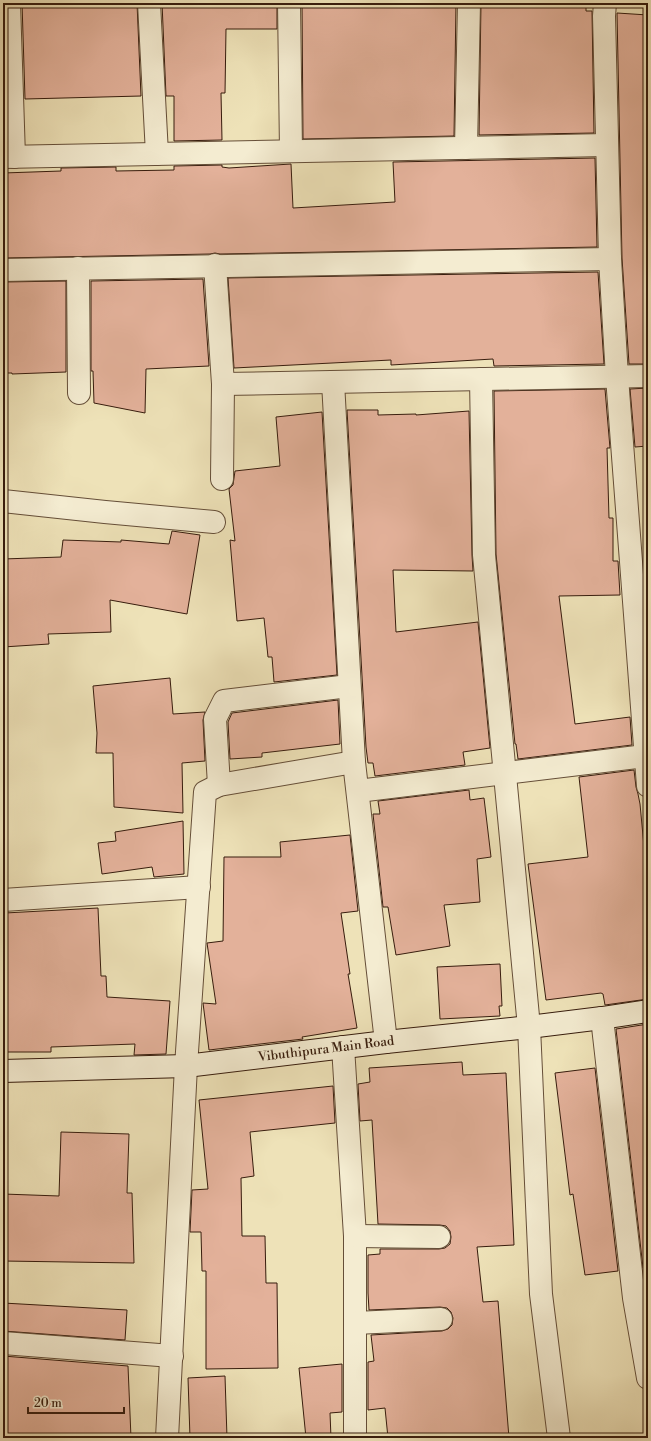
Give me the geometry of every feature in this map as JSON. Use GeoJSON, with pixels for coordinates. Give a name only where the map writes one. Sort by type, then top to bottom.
{"type":"FeatureCollection","features":[{"type":"Feature","properties":{"kind":"street"},"geometry":{"type":"LineString","coordinates":[[9,3],[9,157],[606,145]]}},
{"type":"Feature","properties":{"kind":"street"},"geometry":{"type":"LineString","coordinates":[[149,3],[157,154]]}},
{"type":"Feature","properties":{"kind":"street"},"geometry":{"type":"LineString","coordinates":[[289,3],[291,151]]}},
{"type":"Feature","properties":{"kind":"street"},"geometry":{"type":"LineString","coordinates":[[466,148],[469,3]]}},
{"type":"Feature","properties":{"kind":"street"},"geometry":{"type":"LineString","coordinates":[[605,3],[606,145],[610,259],[617,377],[648,786]]}},
{"type":"Feature","properties":{"kind":"street"},"geometry":{"type":"LineString","coordinates":[[3,270],[610,259]]}},
{"type":"Feature","properties":{"kind":"street"},"geometry":{"type":"LineString","coordinates":[[215,266],[223,384],[222,480]]}},
{"type":"Feature","properties":{"kind":"street"},"geometry":{"type":"LineString","coordinates":[[78,268],[79,393]]}},
{"type":"Feature","properties":{"kind":"street"},"geometry":{"type":"LineString","coordinates":[[223,384],[648,376]]}},
{"type":"Feature","properties":{"kind":"street"},"geometry":{"type":"LineString","coordinates":[[480,379],[484,555],[506,773],[529,1027],[541,1294],[559,1438]]}},
{"type":"Feature","properties":{"kind":"street"},"geometry":{"type":"LineString","coordinates":[[333,382],[354,762],[386,1042]]}},
{"type":"Feature","properties":{"kind":"street"},"geometry":{"type":"LineString","coordinates":[[3,501],[214,522]]}},
{"type":"Feature","properties":{"kind":"street"},"geometry":{"type":"LineString","coordinates":[[219,785],[216,719],[224,701],[349,686]]}},
{"type":"Feature","properties":{"kind":"street"},"geometry":{"type":"LineString","coordinates":[[358,791],[645,756]]}},
{"type":"Feature","properties":{"kind":"street"},"geometry":{"type":"LineString","coordinates":[[167,1438],[186,1066],[205,792],[219,785],[354,762]]}},
{"type":"Feature","properties":{"kind":"street"},"geometry":{"type":"LineString","coordinates":[[3,900],[199,887]]}},
{"type":"Feature","properties":{"kind":"street","name":"Vibuthipura Main Road"},"geometry":{"type":"LineString","coordinates":[[3,1071],[186,1066],[386,1042],[529,1027],[648,1011]]}},
{"type":"Feature","properties":{"kind":"street"},"geometry":{"type":"LineString","coordinates":[[602,1018],[634,1298],[648,1378]]}},
{"type":"Feature","properties":{"kind":"street"},"geometry":{"type":"LineString","coordinates":[[343,1047],[355,1236],[355,1438]]}},
{"type":"Feature","properties":{"kind":"street"},"geometry":{"type":"LineString","coordinates":[[355,1236],[439,1237]]}},
{"type":"Feature","properties":{"kind":"street"},"geometry":{"type":"LineString","coordinates":[[355,1323],[441,1319]]}},
{"type":"Feature","properties":{"kind":"street"},"geometry":{"type":"LineString","coordinates":[[3,1343],[172,1356]]}},
{"type":"Feature","properties":{"kind":"building"},"geometry":{"type":"Polygon","coordinates":[[[22,3],[137,3],[141,96],[25,99],[22,3]]]}},
{"type":"Feature","properties":{"kind":"building"},"geometry":{"type":"Polygon","coordinates":[[[162,3],[277,3],[277,29],[226,29],[225,93],[221,93],[222,140],[174,141],[174,96],[166,96],[162,3]]]}},
{"type":"Feature","properties":{"kind":"building"},"geometry":{"type":"Polygon","coordinates":[[[302,3],[456,3],[454,136],[303,139],[302,3]]]}},
{"type":"Feature","properties":{"kind":"building"},"geometry":{"type":"Polygon","coordinates":[[[481,3],[586,3],[586,11],[592,11],[594,133],[479,135],[481,3]]]}},
{"type":"Feature","properties":{"kind":"building"},"geometry":{"type":"Polygon","coordinates":[[[617,13],[648,15],[648,364],[629,364],[622,258],[617,13]]]}},
{"type":"Feature","properties":{"kind":"building"},"geometry":{"type":"Polygon","coordinates":[[[595,158],[597,247],[3,258],[3,173],[61,171],[61,168],[116,167],[116,171],[174,170],[174,166],[222,165],[222,167],[229,168],[291,164],[293,208],[395,202],[393,162],[595,158]]]}},
{"type":"Feature","properties":{"kind":"building"},"geometry":{"type":"Polygon","coordinates":[[[598,272],[604,364],[494,366],[493,359],[391,365],[391,360],[234,368],[228,278],[598,272]]]}},
{"type":"Feature","properties":{"kind":"building"},"geometry":{"type":"Polygon","coordinates":[[[203,279],[209,366],[146,369],[145,413],[94,403],[93,371],[91,371],[91,281],[203,279]]]}},
{"type":"Feature","properties":{"kind":"building"},"geometry":{"type":"Polygon","coordinates":[[[66,281],[66,372],[3,373],[3,282],[66,281]]]}},
{"type":"Feature","properties":{"kind":"building"},"geometry":{"type":"Polygon","coordinates":[[[648,388],[648,446],[635,447],[630,389],[648,388]]]}},
{"type":"Feature","properties":{"kind":"building"},"geometry":{"type":"Polygon","coordinates":[[[605,389],[610,448],[607,448],[609,518],[613,518],[613,561],[618,561],[620,595],[559,596],[575,724],[630,717],[632,745],[518,759],[515,744],[496,554],[494,391],[605,389]]]}},
{"type":"Feature","properties":{"kind":"building"},"geometry":{"type":"Polygon","coordinates":[[[347,410],[378,410],[378,415],[416,415],[469,411],[473,571],[393,570],[396,632],[478,622],[490,748],[463,752],[465,765],[375,776],[373,763],[368,763],[347,410]]]}},
{"type":"Feature","properties":{"kind":"building"},"geometry":{"type":"Polygon","coordinates":[[[322,412],[337,675],[274,682],[272,657],[268,657],[264,618],[237,621],[230,540],[235,541],[229,489],[233,485],[235,471],[280,466],[276,417],[322,412]]]}},
{"type":"Feature","properties":{"kind":"building"},"geometry":{"type":"Polygon","coordinates":[[[172,531],[200,535],[187,614],[110,600],[111,632],[48,634],[49,644],[3,647],[3,559],[61,557],[63,540],[121,542],[121,540],[169,544],[172,531]]]}},
{"type":"Feature","properties":{"kind":"building"},"geometry":{"type":"Polygon","coordinates":[[[170,678],[173,714],[205,712],[203,720],[205,761],[182,763],[183,813],[114,807],[113,753],[96,753],[97,733],[93,686],[170,678]]]}},
{"type":"Feature","properties":{"kind":"building"},"geometry":{"type":"Polygon","coordinates":[[[338,700],[340,744],[262,753],[262,757],[230,759],[228,722],[232,713],[338,700]]]}},
{"type":"Feature","properties":{"kind":"building"},"geometry":{"type":"Polygon","coordinates":[[[634,770],[640,804],[648,889],[648,999],[605,1005],[603,994],[601,993],[546,1000],[528,864],[588,857],[579,777],[634,770]]]}},
{"type":"Feature","properties":{"kind":"building"},"geometry":{"type":"Polygon","coordinates":[[[469,790],[470,800],[484,798],[491,857],[477,859],[480,902],[444,905],[450,946],[396,955],[388,907],[383,907],[373,814],[380,814],[378,801],[469,790]]]}},
{"type":"Feature","properties":{"kind":"building"},"geometry":{"type":"Polygon","coordinates":[[[183,821],[184,874],[154,877],[152,867],[102,874],[98,843],[116,841],[115,832],[183,821]]]}},
{"type":"Feature","properties":{"kind":"building"},"geometry":{"type":"Polygon","coordinates":[[[350,835],[358,911],[341,913],[350,974],[348,974],[357,1028],[302,1037],[303,1039],[209,1050],[203,1003],[216,1004],[207,943],[223,941],[224,857],[281,857],[280,842],[350,835]]]}},
{"type":"Feature","properties":{"kind":"building"},"geometry":{"type":"Polygon","coordinates":[[[98,908],[101,976],[106,976],[107,997],[170,1001],[166,1054],[134,1055],[135,1044],[51,1047],[51,1052],[3,1052],[3,997],[5,997],[5,913],[98,908]]]}},
{"type":"Feature","properties":{"kind":"building"},"geometry":{"type":"Polygon","coordinates":[[[500,964],[502,1006],[499,1006],[500,1016],[440,1019],[437,967],[500,964]]]}},
{"type":"Feature","properties":{"kind":"building"},"geometry":{"type":"Polygon","coordinates":[[[648,1024],[648,1267],[643,1268],[616,1029],[648,1024]]]}},
{"type":"Feature","properties":{"kind":"building"},"geometry":{"type":"Polygon","coordinates":[[[462,1062],[463,1075],[506,1073],[514,1245],[477,1247],[483,1302],[498,1301],[509,1438],[467,1438],[466,1435],[425,1438],[388,1438],[385,1408],[368,1410],[368,1362],[374,1361],[371,1335],[442,1331],[448,1329],[452,1325],[453,1318],[451,1312],[447,1308],[440,1307],[369,1310],[368,1255],[380,1254],[380,1249],[445,1248],[450,1244],[451,1237],[450,1231],[446,1226],[378,1224],[372,1120],[360,1121],[358,1084],[370,1082],[369,1068],[462,1062]]]}},
{"type":"Feature","properties":{"kind":"building"},"geometry":{"type":"Polygon","coordinates":[[[595,1068],[618,1271],[585,1275],[573,1194],[570,1195],[555,1073],[595,1068]]]}},
{"type":"Feature","properties":{"kind":"building"},"geometry":{"type":"Polygon","coordinates":[[[333,1086],[335,1123],[250,1132],[254,1176],[241,1178],[242,1236],[265,1236],[266,1283],[277,1283],[278,1368],[206,1369],[206,1271],[202,1271],[201,1232],[190,1232],[192,1190],[208,1189],[199,1100],[333,1086]]]}},
{"type":"Feature","properties":{"kind":"building"},"geometry":{"type":"Polygon","coordinates":[[[61,1132],[129,1134],[127,1193],[132,1193],[134,1263],[3,1261],[3,1194],[59,1196],[61,1132]]]}},
{"type":"Feature","properties":{"kind":"building"},"geometry":{"type":"Polygon","coordinates":[[[3,1303],[127,1310],[125,1340],[3,1331],[3,1303]]]}},
{"type":"Feature","properties":{"kind":"building"},"geometry":{"type":"Polygon","coordinates":[[[3,1356],[128,1366],[131,1438],[3,1438],[3,1356]]]}},
{"type":"Feature","properties":{"kind":"building"},"geometry":{"type":"Polygon","coordinates":[[[342,1364],[342,1412],[330,1413],[331,1438],[306,1438],[299,1368],[342,1364]]]}},
{"type":"Feature","properties":{"kind":"building"},"geometry":{"type":"Polygon","coordinates":[[[225,1376],[227,1438],[190,1438],[188,1378],[225,1376]]]}}]}
